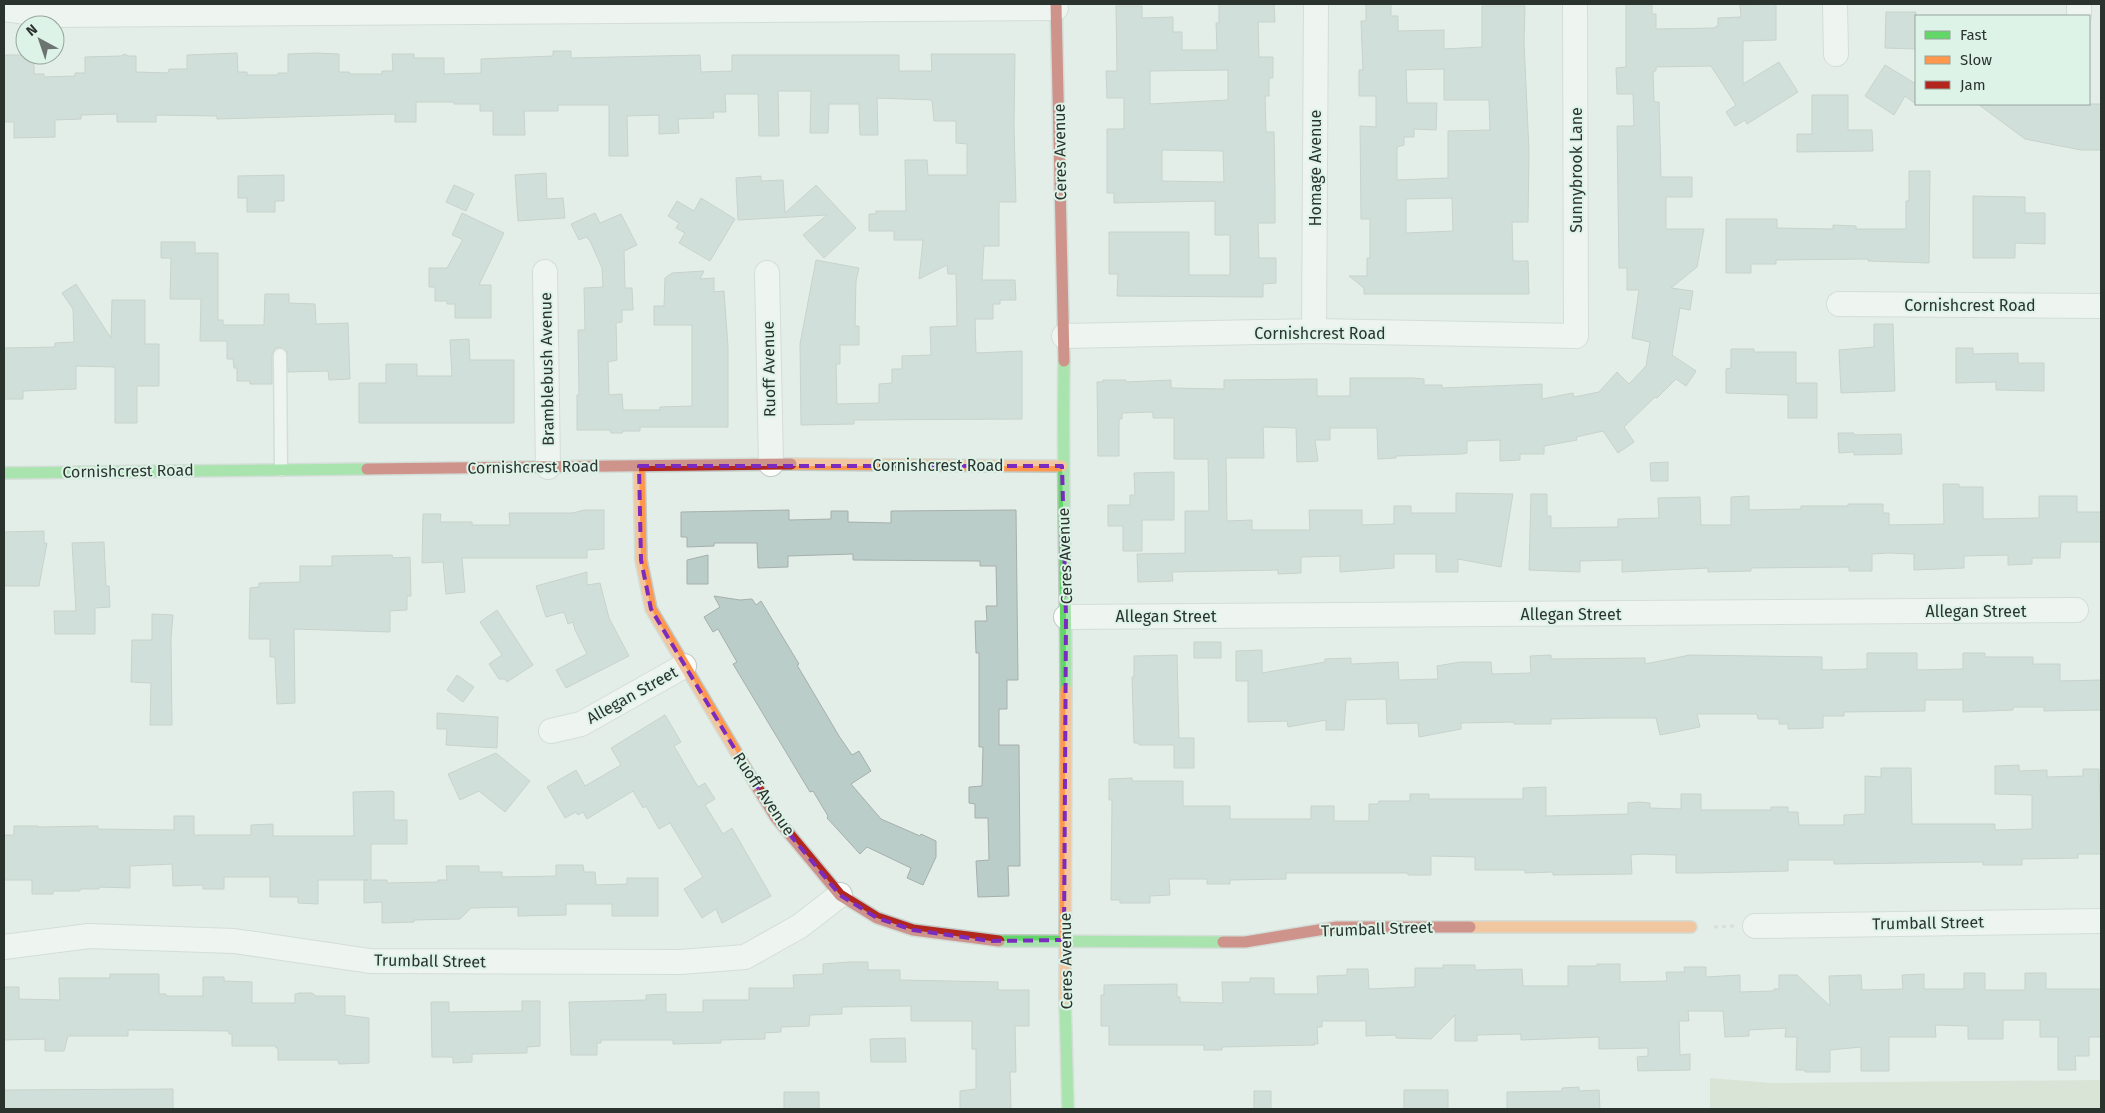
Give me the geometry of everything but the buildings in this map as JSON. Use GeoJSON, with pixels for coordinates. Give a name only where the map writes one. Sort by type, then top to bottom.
{"type":"FeatureCollection","features":[{"type":"Feature","properties":{"kind":"street","name":"Homage Avenue"},"geometry":{"type":"LineString","coordinates":[[1314,332],[1316,4]]}},
{"type":"Feature","properties":{"kind":"street","name":"Sunnybrook Lane"},"geometry":{"type":"LineString","coordinates":[[1575,4],[1576,336]]}},
{"type":"Feature","properties":{"kind":"street"},"geometry":{"type":"LineString","coordinates":[[1835,4],[1836,54]]}},
{"type":"Feature","properties":{"kind":"street"},"geometry":{"type":"LineString","coordinates":[[4,9],[49,15],[1056,6]]}},
{"type":"Feature","properties":{"kind":"street","name":"Ceres Avenue"},"geometry":{"type":"LineString","coordinates":[[1056,6],[1064,336],[1062,466],[1066,617],[1064,940],[1068,1109]]}},
{"type":"Feature","properties":{"kind":"street","name":"Bramblebush Avenue"},"geometry":{"type":"LineString","coordinates":[[545,272],[548,467]]}},
{"type":"Feature","properties":{"kind":"street","name":"Ruoff Avenue"},"geometry":{"type":"LineString","coordinates":[[767,274],[771,464]]}},
{"type":"Feature","properties":{"kind":"street","name":"Cornishcrest Road"},"geometry":{"type":"LineString","coordinates":[[1839,304],[2101,306]]}},
{"type":"Feature","properties":{"kind":"street","name":"Cornishcrest Road"},"geometry":{"type":"LineString","coordinates":[[1064,336],[1314,332],[1576,336]]}},
{"type":"Feature","properties":{"kind":"street","name":"Cornishcrest Road"},"geometry":{"type":"LineString","coordinates":[[4,473],[771,464],[1062,466]]}},
{"type":"Feature","properties":{"kind":"street","name":"Ruoff Avenue"},"geometry":{"type":"LineString","coordinates":[[639,466],[641,560],[651,609],[776,818],[840,895],[877,918],[913,930],[991,941],[1064,940]]}},
{"type":"Feature","properties":{"kind":"street","name":"Allegan Street"},"geometry":{"type":"LineString","coordinates":[[1066,617],[2076,610]]}},
{"type":"Feature","properties":{"kind":"street","name":"Allegan Street"},"geometry":{"type":"LineString","coordinates":[[551,731],[581,724],[684,666]]}},
{"type":"Feature","properties":{"kind":"street","name":"Trumball Street"},"geometry":{"type":"LineString","coordinates":[[4,947],[89,936],[234,941],[370,961],[680,962],[745,957],[800,926],[840,895]]}},
{"type":"Feature","properties":{"kind":"street","name":"Trumball Street"},"geometry":{"type":"LineString","coordinates":[[1755,926],[2101,921]]}},
{"type":"Feature","properties":{"kind":"street","name":"Trumball Street"},"geometry":{"type":"LineString","coordinates":[[1064,940],[1245,942],[1337,927],[1691,927]]}},
{"type":"Feature","properties":{"kind":"lane"},"geometry":{"type":"LineString","coordinates":[[280,355],[281,470]]}},
{"type":"Feature","properties":{"kind":"path"},"geometry":{"type":"LineString","coordinates":[[1691,927],[1755,926]]}},
{"type":"Feature","properties":{"kind":"highlighted area"},"geometry":{"type":"Polygon","coordinates":[[[639,466],[1062,466],[1066,617],[1064,940],[991,941],[913,930],[877,918],[840,895],[776,818],[651,609],[641,560],[639,466]]]}},
{"type":"Feature","properties":{"kind":"green space"},"geometry":{"type":"Polygon","coordinates":[[[1710,1078],[1771,1083],[2101,1080],[2101,1109],[1710,1109],[1710,1078]]]}},
{"type":"Feature","properties":{"kind":"traffic: fast"},"geometry":{"type":"LineString","coordinates":[[1064,361],[1066,690]]}},
{"type":"Feature","properties":{"kind":"traffic: fast"},"geometry":{"type":"LineString","coordinates":[[4,473],[367,469]]}},
{"type":"Feature","properties":{"kind":"traffic: fast"},"geometry":{"type":"LineString","coordinates":[[999,941],[1223,942]]}},
{"type":"Feature","properties":{"kind":"traffic: fast"},"geometry":{"type":"LineString","coordinates":[[1065,999],[1068,1109]]}},
{"type":"Feature","properties":{"kind":"traffic: slow"},"geometry":{"type":"LineString","coordinates":[[791,464],[1062,466]]}},
{"type":"Feature","properties":{"kind":"traffic: slow"},"geometry":{"type":"LineString","coordinates":[[639,466],[641,560],[651,609],[755,784]]}},
{"type":"Feature","properties":{"kind":"traffic: slow"},"geometry":{"type":"LineString","coordinates":[[1065,999],[1066,690]]}},
{"type":"Feature","properties":{"kind":"traffic: slow"},"geometry":{"type":"LineString","coordinates":[[1470,927],[1691,927]]}},
{"type":"Feature","properties":{"kind":"traffic: jam"},"geometry":{"type":"LineString","coordinates":[[1056,4],[1064,361]]}},
{"type":"Feature","properties":{"kind":"traffic: jam"},"geometry":{"type":"LineString","coordinates":[[367,469],[791,464]]}},
{"type":"Feature","properties":{"kind":"traffic: jam"},"geometry":{"type":"LineString","coordinates":[[755,784],[776,818],[840,895],[877,918],[913,930],[999,941]]}},
{"type":"Feature","properties":{"kind":"traffic: jam"},"geometry":{"type":"LineString","coordinates":[[1223,942],[1245,942],[1337,927],[1470,927]]}}]}
